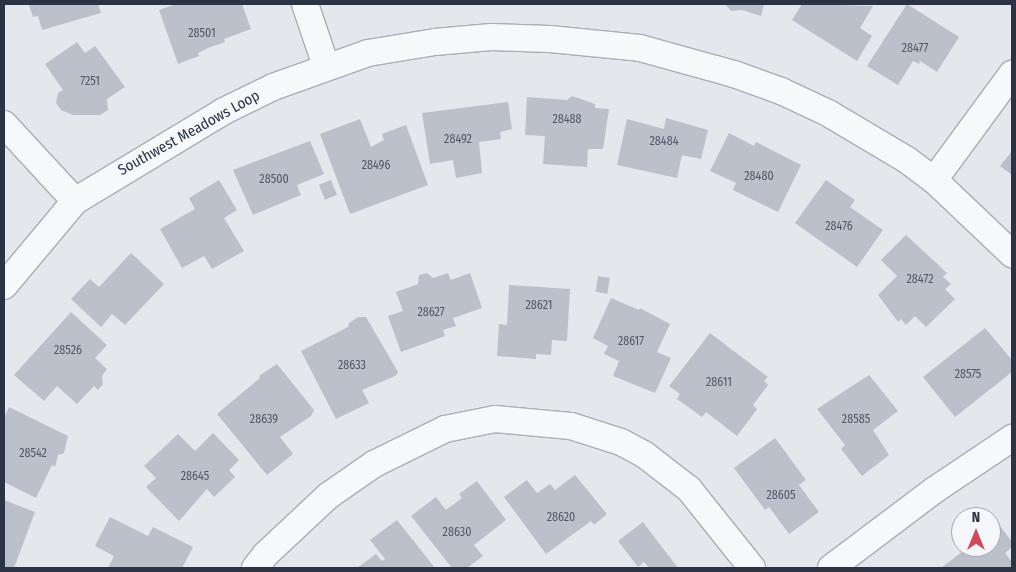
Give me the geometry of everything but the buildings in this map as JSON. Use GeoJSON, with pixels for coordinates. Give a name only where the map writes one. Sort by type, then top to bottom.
{"type":"FeatureCollection","features":[{"type":"Feature","properties":{"kind":"street"},"geometry":{"type":"LineString","coordinates":[[305,4],[326,66]]}},
{"type":"Feature","properties":{"kind":"street","name":"Southwest Meadows Loop"},"geometry":{"type":"LineString","coordinates":[[4,286],[75,201],[224,111],[326,66],[402,47],[491,37],[544,38],[640,48],[734,74],[781,92],[874,139],[934,180],[1012,254]]}},
{"type":"Feature","properties":{"kind":"street"},"geometry":{"type":"LineString","coordinates":[[934,180],[1012,74]]}},
{"type":"Feature","properties":{"kind":"street"},"geometry":{"type":"LineString","coordinates":[[4,124],[75,201]]}},
{"type":"Feature","properties":{"kind":"street"},"geometry":{"type":"LineString","coordinates":[[255,568],[265,555],[328,496],[374,464],[445,429],[495,419],[572,426],[621,442],[645,455],[689,489],[752,568]]}},
{"type":"Feature","properties":{"kind":"street"},"geometry":{"type":"LineString","coordinates":[[831,568],[936,489],[1012,438]]}}]}
